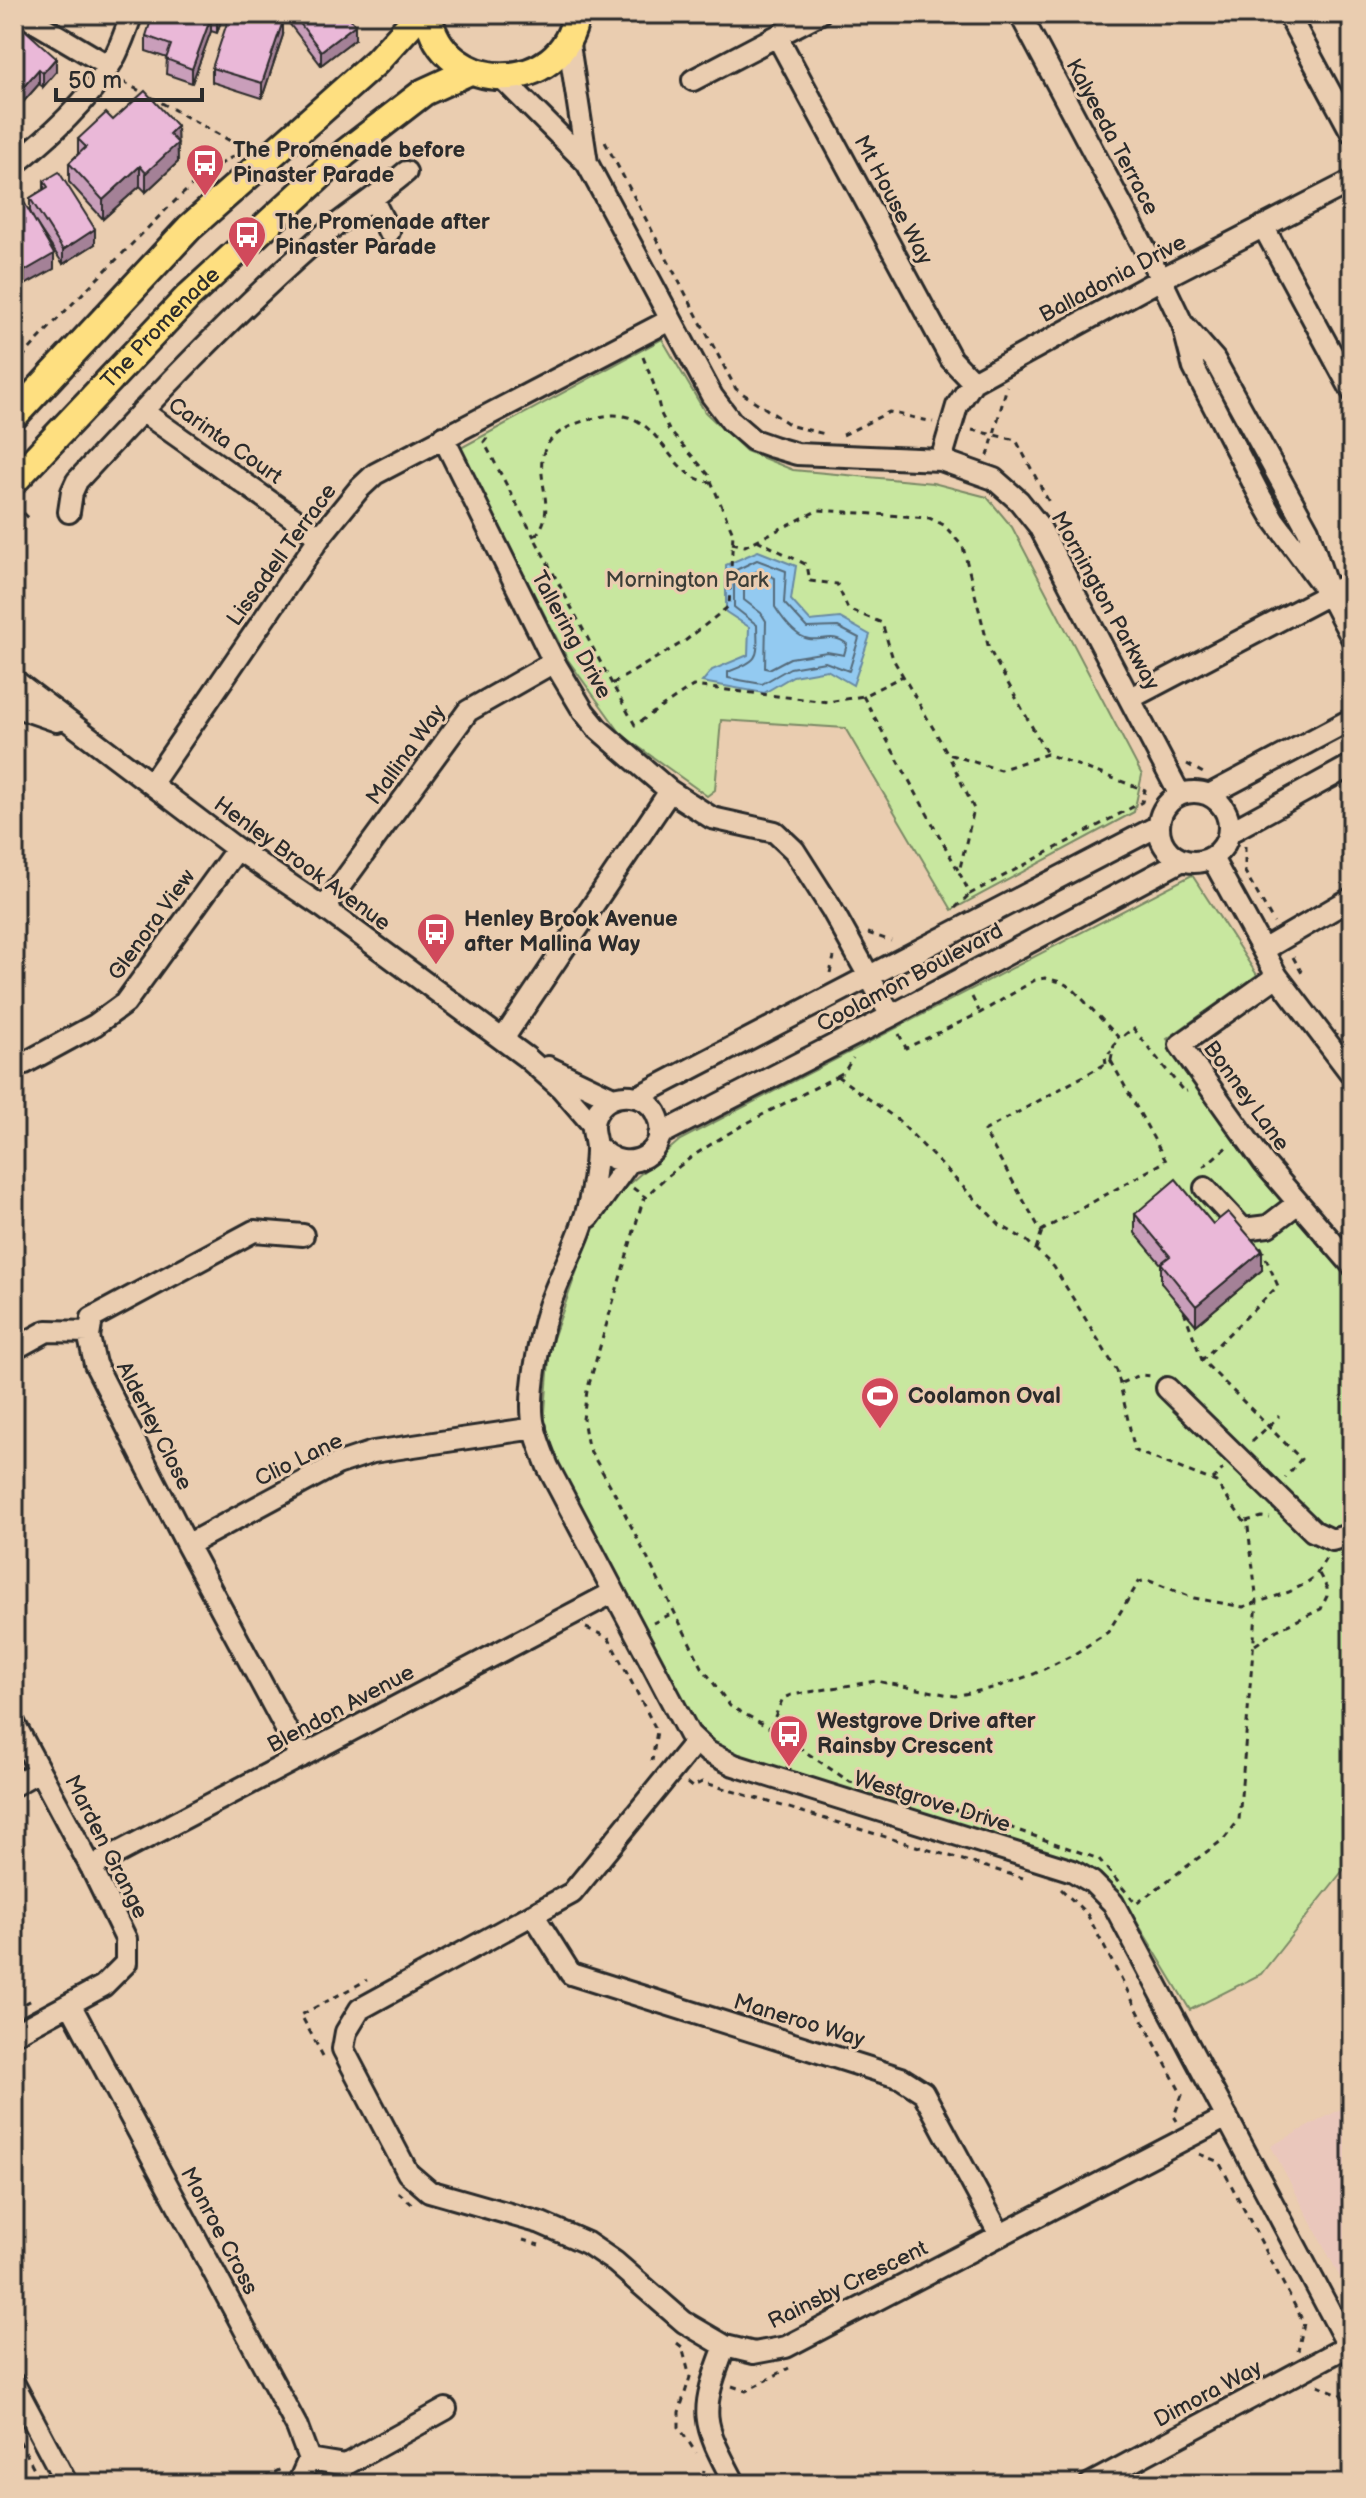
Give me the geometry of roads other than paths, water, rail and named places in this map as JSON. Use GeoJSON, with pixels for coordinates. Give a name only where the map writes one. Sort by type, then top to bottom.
{"type":"FeatureCollection","features":[{"type":"Feature","properties":{"kind":"main road"},"geometry":{"type":"LineString","coordinates":[[14,416],[189,228],[376,62],[416,14]]}},
{"type":"Feature","properties":{"kind":"main road"},"geometry":{"type":"LineString","coordinates":[[428,14],[436,40],[451,58],[470,71],[501,77],[521,75],[540,67],[556,54],[572,26]]}},
{"type":"Feature","properties":{"kind":"main road","name":"The Promenade"},"geometry":{"type":"LineString","coordinates":[[14,481],[188,297],[345,153],[424,92],[470,71]]}},
{"type":"Feature","properties":{"kind":"street"},"geometry":{"type":"LineString","coordinates":[[21,14],[107,69]]}},
{"type":"Feature","properties":{"kind":"street"},"geometry":{"type":"LineString","coordinates":[[14,165],[65,123],[107,69],[132,14]]}},
{"type":"Feature","properties":{"kind":"street"},"geometry":{"type":"LineString","coordinates":[[693,80],[819,14]]}},
{"type":"Feature","properties":{"kind":"street","name":"Kalyeeda Terrace"},"geometry":{"type":"LineString","coordinates":[[1020,14],[1183,325],[1214,359],[1308,530],[1329,594],[1352,638]]}},
{"type":"Feature","properties":{"kind":"street"},"geometry":{"type":"LineString","coordinates":[[1288,14],[1352,133]]}},
{"type":"Feature","properties":{"kind":"street","name":"Mornington Parkway"},"geometry":{"type":"LineString","coordinates":[[572,26],[587,163]]}},
{"type":"Feature","properties":{"kind":"street","name":"Mt House Way"},"geometry":{"type":"LineString","coordinates":[[777,36],[951,359],[973,382]]}},
{"type":"Feature","properties":{"kind":"street","name":"Mornington Parkway"},"geometry":{"type":"LineString","coordinates":[[501,77],[587,163],[712,396],[731,421],[753,440],[797,454],[941,460],[994,479],[1019,501],[1039,526],[1180,795]]}},
{"type":"Feature","properties":{"kind":"street","name":"Carinta Court"},"geometry":{"type":"LineString","coordinates":[[69,512],[77,481],[142,411],[317,240],[406,172]]}},
{"type":"Feature","properties":{"kind":"street","name":"Balladonia Drive"},"geometry":{"type":"LineString","coordinates":[[973,382],[1161,279],[1352,181]]}},
{"type":"Feature","properties":{"kind":"street"},"geometry":{"type":"LineString","coordinates":[[373,200],[389,232]]}},
{"type":"Feature","properties":{"kind":"street"},"geometry":{"type":"LineString","coordinates":[[1263,226],[1352,391]]}},
{"type":"Feature","properties":{"kind":"street","name":"Lissadell Terrace"},"geometry":{"type":"LineString","coordinates":[[152,783],[320,537],[375,474],[443,437],[630,348],[670,320]]}},
{"type":"Feature","properties":{"kind":"street"},"geometry":{"type":"LineString","coordinates":[[941,460],[957,406],[973,382]]}},
{"type":"Feature","properties":{"kind":"street","name":"Carinta Court"},"geometry":{"type":"LineString","coordinates":[[142,411],[320,537]]}},
{"type":"Feature","properties":{"kind":"street","name":"Tallering Drive"},"geometry":{"type":"LineString","coordinates":[[443,437],[554,662],[570,692],[597,728],[670,791],[712,818],[775,832],[794,850],[848,938],[894,1024]]}},
{"type":"Feature","properties":{"kind":"street"},"geometry":{"type":"LineString","coordinates":[[1131,698],[1352,582]]}},
{"type":"Feature","properties":{"kind":"street","name":"Mallina Way"},"geometry":{"type":"LineString","coordinates":[[324,908],[468,711],[554,662]]}},
{"type":"Feature","properties":{"kind":"street","name":"Henley Brook Avenue"},"geometry":{"type":"LineString","coordinates":[[14,680],[237,849],[324,908],[503,1039],[561,1088],[593,1125]]}},
{"type":"Feature","properties":{"kind":"street","name":"Henley Brook Avenue"},"geometry":{"type":"LineString","coordinates":[[14,706],[48,717],[90,737]]}},
{"type":"Feature","properties":{"kind":"street"},"geometry":{"type":"LineString","coordinates":[[1209,795],[1352,719]]}},
{"type":"Feature","properties":{"kind":"street"},"geometry":{"type":"LineString","coordinates":[[1230,832],[1352,765]]}},
{"type":"Feature","properties":{"kind":"street"},"geometry":{"type":"LineString","coordinates":[[503,1039],[670,791]]}},
{"type":"Feature","properties":{"kind":"street"},"geometry":{"type":"LineString","coordinates":[[1190,792],[1209,795],[1223,807],[1230,832],[1225,844],[1212,858],[1202,862],[1181,861],[1161,843],[1158,826],[1165,807],[1180,795],[1190,792]]}},
{"type":"Feature","properties":{"kind":"street","name":"Coolamon Boulevard"},"geometry":{"type":"LineString","coordinates":[[637,1097],[1158,826]]}},
{"type":"Feature","properties":{"kind":"street","name":"Glenora View"},"geometry":{"type":"LineString","coordinates":[[14,1066],[95,1025],[125,1003],[237,849]]}},
{"type":"Feature","properties":{"kind":"street"},"geometry":{"type":"LineString","coordinates":[[1212,858],[1277,976],[1352,1075]]}},
{"type":"Feature","properties":{"kind":"street","name":"Coolamon Boulevard"},"geometry":{"type":"LineString","coordinates":[[659,1135],[894,1024],[1181,861]]}},
{"type":"Feature","properties":{"kind":"street"},"geometry":{"type":"LineString","coordinates":[[1263,950],[1352,898]]}},
{"type":"Feature","properties":{"kind":"street","name":"Bonney Lane"},"geometry":{"type":"LineString","coordinates":[[1277,976],[1180,1045],[1243,1134],[1352,1265]]}},
{"type":"Feature","properties":{"kind":"street","name":"Henley Brook Avenue"},"geometry":{"type":"LineString","coordinates":[[526,1057],[613,1098]]}},
{"type":"Feature","properties":{"kind":"street"},"geometry":{"type":"LineString","coordinates":[[637,1097],[655,1112],[659,1135],[648,1154],[639,1160],[616,1161],[597,1146],[593,1125],[596,1113],[613,1098],[637,1097]]}},
{"type":"Feature","properties":{"kind":"street","name":"Westgrove Drive"},"geometry":{"type":"LineString","coordinates":[[585,1223],[597,1146]]}},
{"type":"Feature","properties":{"kind":"street","name":"Westgrove Drive"},"geometry":{"type":"LineString","coordinates":[[629,1162],[585,1223],[549,1306],[535,1362],[535,1428],[548,1467],[689,1734],[708,1752],[734,1765],[1073,1871],[1092,1882],[1113,1903],[1350,2349]]}},
{"type":"Feature","properties":{"kind":"street"},"geometry":{"type":"LineString","coordinates":[[1202,1179],[1243,1229],[1268,1226],[1298,1203]]}},
{"type":"Feature","properties":{"kind":"street"},"geometry":{"type":"LineString","coordinates":[[18,1347],[47,1331],[89,1332],[92,1318],[254,1231],[303,1235]]}},
{"type":"Feature","properties":{"kind":"street","name":"Alderley Close"},"geometry":{"type":"LineString","coordinates":[[89,1332],[95,1364],[187,1545],[301,1757]]}},
{"type":"Feature","properties":{"kind":"street"},"geometry":{"type":"LineString","coordinates":[[1167,1388],[1313,1531],[1342,1537]]}},
{"type":"Feature","properties":{"kind":"street","name":"Clio Lane"},"geometry":{"type":"LineString","coordinates":[[187,1545],[337,1464],[373,1452],[535,1428]]}},
{"type":"Feature","properties":{"kind":"street","name":"Blendon Avenue"},"geometry":{"type":"LineString","coordinates":[[91,1867],[614,1592]]}},
{"type":"Feature","properties":{"kind":"street","name":"Marden Grange"},"geometry":{"type":"LineString","coordinates":[[14,1723],[126,1939],[126,1963],[103,1986],[14,2034]]}},
{"type":"Feature","properties":{"kind":"street","name":"Rainsby Crescent"},"geometry":{"type":"LineString","coordinates":[[696,1741],[572,1893],[360,2009],[346,2032],[343,2049],[408,2173],[429,2191],[541,2223],[587,2243],[615,2262],[684,2322],[725,2346],[754,2353],[786,2347],[1227,2117]]}},
{"type":"Feature","properties":{"kind":"street"},"geometry":{"type":"LineString","coordinates":[[14,1785],[39,1771]]}},
{"type":"Feature","properties":{"kind":"street","name":"Maneroo Way"},"geometry":{"type":"LineString","coordinates":[[533,1914],[571,1974],[901,2078],[923,2092],[1000,2235]]}},
{"type":"Feature","properties":{"kind":"street","name":"Monroe Cross"},"geometry":{"type":"LineString","coordinates":[[70,2004],[297,2427],[309,2459]]}},
{"type":"Feature","properties":{"kind":"street"},"geometry":{"type":"LineString","coordinates":[[725,2346],[708,2392],[707,2425],[735,2484]]}},
{"type":"Feature","properties":{"kind":"street","name":"Dimora Way"},"geometry":{"type":"LineString","coordinates":[[1090,2484],[1307,2367],[1350,2349]]}},
{"type":"Feature","properties":{"kind":"street"},"geometry":{"type":"LineString","coordinates":[[14,2384],[67,2484]]}},
{"type":"Feature","properties":{"kind":"street"},"geometry":{"type":"LineString","coordinates":[[298,2484],[309,2459],[345,2465],[446,2409]]}},
{"type":"Feature","properties":{"kind":"water"},"geometry":{"type":"Polygon","coordinates":[[[758,551],[796,566],[791,600],[810,621],[840,618],[870,635],[853,685],[827,670],[793,676],[764,693],[702,682],[712,670],[748,655],[749,627],[726,612],[726,565],[758,551]]]}},
{"type":"Feature","properties":{"kind":"place","name":"The Promenade before Pinaster Parade"},"geometry":{"type":"Point","coordinates":[205,197]}},
{"type":"Feature","properties":{"kind":"place","name":"The Promenade after Pinaster Parade"},"geometry":{"type":"Point","coordinates":[247,269]}},
{"type":"Feature","properties":{"kind":"place","name":"Henley Brook Avenue after Mallina Way"},"geometry":{"type":"Point","coordinates":[436,966]}},
{"type":"Feature","properties":{"kind":"place","name":"Coolamon Oval"},"geometry":{"type":"Point","coordinates":[880,1430]}},
{"type":"Feature","properties":{"kind":"place","name":"Westgrove Drive after Rainsby Crescent"},"geometry":{"type":"Point","coordinates":[789,1768]}},
{"type":"Feature","properties":{"kind":"park label","name":"Mornington Park"},"geometry":{"type":"Point","coordinates":[687,580]}}]}
